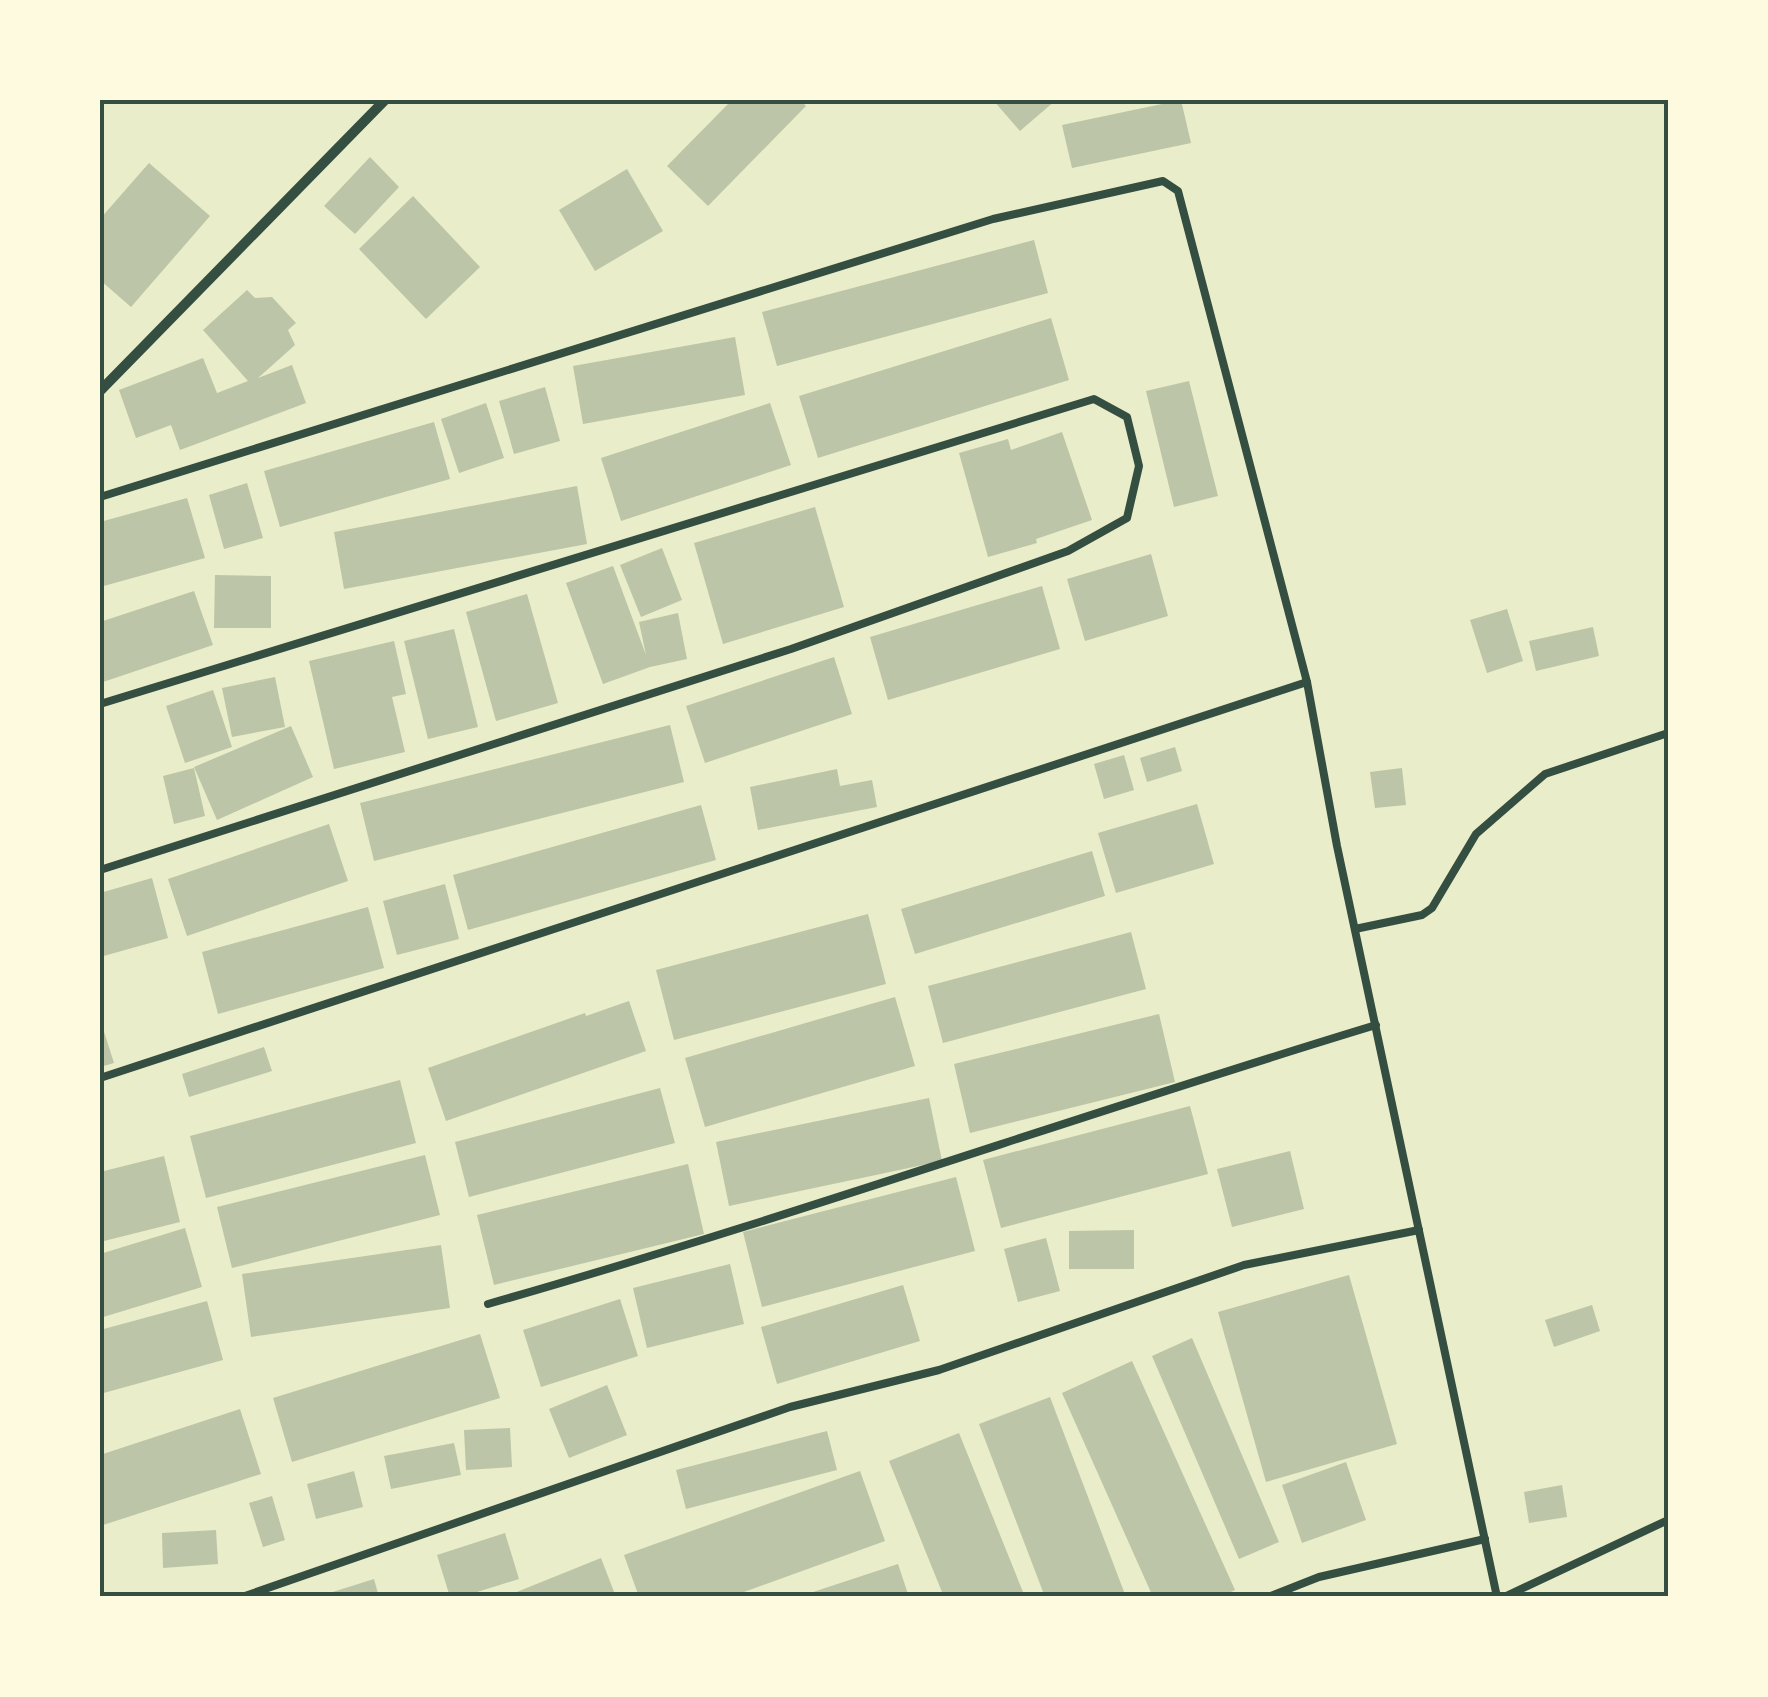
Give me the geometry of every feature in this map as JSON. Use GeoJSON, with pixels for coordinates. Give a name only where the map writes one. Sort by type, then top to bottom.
{"type":"FeatureCollection","features":[{"type":"Feature","properties":{"kind":"street"},"geometry":{"type":"LineString","coordinates":[[100,390],[386,100]]}},
{"type":"Feature","properties":{"kind":"lane"},"geometry":{"type":"LineString","coordinates":[[100,497],[993,219],[1163,181],[1178,191],[1306,682],[1355,929],[1500,1597],[1668,1520]]}},
{"type":"Feature","properties":{"kind":"lane"},"geometry":{"type":"LineString","coordinates":[[100,704],[1094,399],[1128,418],[1139,466],[1128,518],[1068,551],[791,648],[100,870]]}},
{"type":"Feature","properties":{"kind":"lane"},"geometry":{"type":"LineString","coordinates":[[100,1078],[1306,682]]}},
{"type":"Feature","properties":{"kind":"lane"},"geometry":{"type":"LineString","coordinates":[[1355,929],[1422,915],[1432,908],[1476,834],[1544,774],[1668,736]]}},
{"type":"Feature","properties":{"kind":"lane"},"geometry":{"type":"LineString","coordinates":[[488,1304],[1376,1025]]}},
{"type":"Feature","properties":{"kind":"lane"},"geometry":{"type":"LineString","coordinates":[[242,1597],[790,1407],[939,1370],[1244,1265],[1419,1230]]}},
{"type":"Feature","properties":{"kind":"lane"},"geometry":{"type":"LineString","coordinates":[[1268,1597],[1319,1577],[1485,1539]]}},
{"type":"Feature","properties":{"kind":"building"},"geometry":{"type":"Polygon","coordinates":[[[732,100],[800,100],[806,106],[708,206],[667,166],[732,100]]]}},
{"type":"Feature","properties":{"kind":"building"},"geometry":{"type":"Polygon","coordinates":[[[993,100],[1056,100],[1020,131],[993,100]]]}},
{"type":"Feature","properties":{"kind":"building"},"geometry":{"type":"Polygon","coordinates":[[[1181,100],[1191,143],[1072,168],[1062,125],[1181,100]]]}},
{"type":"Feature","properties":{"kind":"building"},"geometry":{"type":"Polygon","coordinates":[[[370,157],[399,187],[355,234],[324,206],[370,157]]]}},
{"type":"Feature","properties":{"kind":"building"},"geometry":{"type":"Polygon","coordinates":[[[149,163],[210,216],[131,307],[100,280],[100,219],[149,163]]]}},
{"type":"Feature","properties":{"kind":"building"},"geometry":{"type":"Polygon","coordinates":[[[627,169],[663,231],[595,271],[559,210],[627,169]]]}},
{"type":"Feature","properties":{"kind":"building"},"geometry":{"type":"Polygon","coordinates":[[[413,196],[480,267],[426,319],[359,249],[413,196]]]}},
{"type":"Feature","properties":{"kind":"building"},"geometry":{"type":"Polygon","coordinates":[[[1034,240],[1048,293],[777,366],[762,312],[1034,240]]]}},
{"type":"Feature","properties":{"kind":"building"},"geometry":{"type":"Polygon","coordinates":[[[247,290],[255,298],[272,297],[296,323],[288,330],[295,345],[258,378],[292,365],[306,403],[180,450],[171,425],[136,438],[119,390],[203,358],[217,393],[248,381],[203,330],[247,290]]]}},
{"type":"Feature","properties":{"kind":"building"},"geometry":{"type":"Polygon","coordinates":[[[1051,318],[1069,380],[818,458],[799,396],[1051,318]]]}},
{"type":"Feature","properties":{"kind":"building"},"geometry":{"type":"Polygon","coordinates":[[[735,337],[745,395],[583,424],[573,366],[735,337]]]}},
{"type":"Feature","properties":{"kind":"building"},"geometry":{"type":"Polygon","coordinates":[[[1189,381],[1218,496],[1174,507],[1146,391],[1189,381]]]}},
{"type":"Feature","properties":{"kind":"building"},"geometry":{"type":"Polygon","coordinates":[[[545,387],[560,441],[514,454],[499,401],[545,387]]]}},
{"type":"Feature","properties":{"kind":"building"},"geometry":{"type":"Polygon","coordinates":[[[486,403],[504,458],[459,473],[441,419],[486,403]]]}},
{"type":"Feature","properties":{"kind":"building"},"geometry":{"type":"Polygon","coordinates":[[[770,403],[791,465],[621,521],[601,458],[770,403]]]}},
{"type":"Feature","properties":{"kind":"building"},"geometry":{"type":"Polygon","coordinates":[[[434,422],[450,479],[280,527],[264,471],[434,422]]]}},
{"type":"Feature","properties":{"kind":"building"},"geometry":{"type":"Polygon","coordinates":[[[1062,432],[1092,520],[1036,539],[1037,543],[988,557],[959,453],[1008,439],[1011,450],[1062,432]]]}},
{"type":"Feature","properties":{"kind":"building"},"geometry":{"type":"Polygon","coordinates":[[[247,483],[263,538],[224,549],[209,495],[247,483]]]}},
{"type":"Feature","properties":{"kind":"building"},"geometry":{"type":"Polygon","coordinates":[[[577,486],[587,544],[344,589],[334,532],[577,486]]]}},
{"type":"Feature","properties":{"kind":"building"},"geometry":{"type":"Polygon","coordinates":[[[187,498],[205,558],[100,587],[100,522],[187,498]]]}},
{"type":"Feature","properties":{"kind":"building"},"geometry":{"type":"Polygon","coordinates":[[[815,507],[844,607],[723,644],[694,543],[815,507]]]}},
{"type":"Feature","properties":{"kind":"building"},"geometry":{"type":"Polygon","coordinates":[[[662,548],[682,600],[641,617],[620,565],[662,548]]]}},
{"type":"Feature","properties":{"kind":"building"},"geometry":{"type":"Polygon","coordinates":[[[1151,554],[1168,616],[1085,641],[1067,579],[1151,554]]]}},
{"type":"Feature","properties":{"kind":"building"},"geometry":{"type":"Polygon","coordinates":[[[613,566],[646,655],[639,622],[678,613],[687,659],[603,684],[566,583],[613,566]]]}},
{"type":"Feature","properties":{"kind":"building"},"geometry":{"type":"Polygon","coordinates":[[[215,575],[271,576],[271,628],[214,628],[215,575]]]}},
{"type":"Feature","properties":{"kind":"building"},"geometry":{"type":"Polygon","coordinates":[[[1042,586],[1060,649],[888,700],[870,637],[1042,586]]]}},
{"type":"Feature","properties":{"kind":"building"},"geometry":{"type":"Polygon","coordinates":[[[194,591],[213,645],[100,683],[100,622],[194,591]]]}},
{"type":"Feature","properties":{"kind":"building"},"geometry":{"type":"Polygon","coordinates":[[[527,594],[558,703],[496,721],[466,612],[527,594]]]}},
{"type":"Feature","properties":{"kind":"building"},"geometry":{"type":"Polygon","coordinates":[[[1507,609],[1523,661],[1487,673],[1470,620],[1507,609]]]}},
{"type":"Feature","properties":{"kind":"building"},"geometry":{"type":"Polygon","coordinates":[[[1593,627],[1599,656],[1536,671],[1529,641],[1593,627]]]}},
{"type":"Feature","properties":{"kind":"building"},"geometry":{"type":"Polygon","coordinates":[[[454,629],[478,727],[428,739],[404,641],[454,629]]]}},
{"type":"Feature","properties":{"kind":"building"},"geometry":{"type":"Polygon","coordinates":[[[394,641],[406,694],[392,697],[405,752],[334,769],[309,661],[394,641]]]}},
{"type":"Feature","properties":{"kind":"building"},"geometry":{"type":"Polygon","coordinates":[[[834,657],[852,714],[705,763],[686,706],[834,657]]]}},
{"type":"Feature","properties":{"kind":"building"},"geometry":{"type":"Polygon","coordinates":[[[275,677],[285,727],[232,737],[222,688],[275,677]]]}},
{"type":"Feature","properties":{"kind":"building"},"geometry":{"type":"Polygon","coordinates":[[[213,690],[232,747],[185,763],[166,706],[213,690]]]}},
{"type":"Feature","properties":{"kind":"building"},"geometry":{"type":"Polygon","coordinates":[[[670,725],[684,782],[374,861],[360,803],[670,725]]]}},
{"type":"Feature","properties":{"kind":"building"},"geometry":{"type":"Polygon","coordinates":[[[291,726],[313,777],[217,820],[194,767],[291,726]]]}},
{"type":"Feature","properties":{"kind":"building"},"geometry":{"type":"Polygon","coordinates":[[[1175,747],[1182,771],[1147,782],[1140,758],[1175,747]]]}},
{"type":"Feature","properties":{"kind":"building"},"geometry":{"type":"Polygon","coordinates":[[[1124,755],[1134,790],[1104,799],[1094,764],[1124,755]]]}},
{"type":"Feature","properties":{"kind":"building"},"geometry":{"type":"Polygon","coordinates":[[[194,768],[205,816],[174,824],[163,776],[194,768]]]}},
{"type":"Feature","properties":{"kind":"building"},"geometry":{"type":"Polygon","coordinates":[[[1402,768],[1406,805],[1375,808],[1370,772],[1402,768]]]}},
{"type":"Feature","properties":{"kind":"building"},"geometry":{"type":"Polygon","coordinates":[[[837,769],[840,786],[872,780],[877,807],[758,830],[750,787],[837,769]]]}},
{"type":"Feature","properties":{"kind":"building"},"geometry":{"type":"Polygon","coordinates":[[[1197,804],[1214,864],[1116,893],[1098,833],[1197,804]]]}},
{"type":"Feature","properties":{"kind":"building"},"geometry":{"type":"Polygon","coordinates":[[[701,805],[716,860],[468,930],[453,875],[701,805]]]}},
{"type":"Feature","properties":{"kind":"building"},"geometry":{"type":"Polygon","coordinates":[[[329,824],[348,881],[187,936],[168,879],[329,824]]]}},
{"type":"Feature","properties":{"kind":"building"},"geometry":{"type":"Polygon","coordinates":[[[1092,851],[1105,896],[915,954],[901,909],[1092,851]]]}},
{"type":"Feature","properties":{"kind":"building"},"geometry":{"type":"Polygon","coordinates":[[[152,878],[168,938],[100,957],[100,893],[152,878]]]}},
{"type":"Feature","properties":{"kind":"building"},"geometry":{"type":"Polygon","coordinates":[[[445,884],[459,939],[397,955],[383,901],[445,884]]]}},
{"type":"Feature","properties":{"kind":"building"},"geometry":{"type":"Polygon","coordinates":[[[368,907],[384,968],[218,1014],[202,952],[368,907]]]}},
{"type":"Feature","properties":{"kind":"building"},"geometry":{"type":"Polygon","coordinates":[[[868,914],[886,984],[674,1040],[656,970],[868,914]]]}},
{"type":"Feature","properties":{"kind":"building"},"geometry":{"type":"Polygon","coordinates":[[[1131,932],[1146,989],[943,1043],[928,986],[1131,932]]]}},
{"type":"Feature","properties":{"kind":"building"},"geometry":{"type":"Polygon","coordinates":[[[895,997],[915,1066],[705,1127],[685,1058],[895,997]]]}},
{"type":"Feature","properties":{"kind":"building"},"geometry":{"type":"Polygon","coordinates":[[[629,1001],[646,1051],[446,1121],[428,1068],[629,1001]]]}},
{"type":"Feature","properties":{"kind":"building"},"geometry":{"type":"Polygon","coordinates":[[[1159,1014],[1175,1082],[970,1133],[954,1064],[1159,1014]]]}},
{"type":"Feature","properties":{"kind":"building"},"geometry":{"type":"Polygon","coordinates":[[[100,1019],[114,1063],[100,1067],[100,1019]]]}},
{"type":"Feature","properties":{"kind":"building"},"geometry":{"type":"Polygon","coordinates":[[[264,1047],[272,1071],[189,1097],[182,1074],[264,1047]]]}},
{"type":"Feature","properties":{"kind":"building"},"geometry":{"type":"Polygon","coordinates":[[[400,1080],[416,1143],[206,1198],[190,1136],[400,1080]]]}},
{"type":"Feature","properties":{"kind":"building"},"geometry":{"type":"Polygon","coordinates":[[[660,1088],[675,1143],[469,1197],[455,1142],[660,1088]]]}},
{"type":"Feature","properties":{"kind":"building"},"geometry":{"type":"Polygon","coordinates":[[[929,1098],[942,1161],[729,1206],[716,1142],[929,1098]]]}},
{"type":"Feature","properties":{"kind":"building"},"geometry":{"type":"Polygon","coordinates":[[[1190,1106],[1208,1174],[1001,1228],[983,1160],[1190,1106]]]}},
{"type":"Feature","properties":{"kind":"building"},"geometry":{"type":"Polygon","coordinates":[[[1290,1151],[1304,1209],[1232,1227],[1217,1169],[1290,1151]]]}},
{"type":"Feature","properties":{"kind":"building"},"geometry":{"type":"Polygon","coordinates":[[[425,1155],[440,1215],[232,1268],[217,1207],[425,1155]]]}},
{"type":"Feature","properties":{"kind":"building"},"geometry":{"type":"Polygon","coordinates":[[[164,1156],[180,1222],[100,1242],[100,1172],[164,1156]]]}},
{"type":"Feature","properties":{"kind":"building"},"geometry":{"type":"Polygon","coordinates":[[[688,1164],[704,1234],[494,1285],[477,1215],[688,1164]]]}},
{"type":"Feature","properties":{"kind":"building"},"geometry":{"type":"Polygon","coordinates":[[[956,1177],[975,1251],[762,1307],[743,1232],[956,1177]]]}},
{"type":"Feature","properties":{"kind":"building"},"geometry":{"type":"Polygon","coordinates":[[[185,1228],[202,1287],[100,1318],[100,1254],[185,1228]]]}},
{"type":"Feature","properties":{"kind":"building"},"geometry":{"type":"Polygon","coordinates":[[[1134,1230],[1134,1269],[1069,1269],[1069,1231],[1134,1230]]]}},
{"type":"Feature","properties":{"kind":"building"},"geometry":{"type":"Polygon","coordinates":[[[1046,1238],[1060,1291],[1018,1302],[1004,1249],[1046,1238]]]}},
{"type":"Feature","properties":{"kind":"building"},"geometry":{"type":"Polygon","coordinates":[[[441,1245],[450,1308],[251,1337],[242,1274],[441,1245]]]}},
{"type":"Feature","properties":{"kind":"building"},"geometry":{"type":"Polygon","coordinates":[[[730,1264],[744,1324],[647,1348],[633,1288],[730,1264]]]}},
{"type":"Feature","properties":{"kind":"building"},"geometry":{"type":"Polygon","coordinates":[[[1349,1275],[1397,1444],[1266,1482],[1218,1312],[1349,1275]]]}},
{"type":"Feature","properties":{"kind":"building"},"geometry":{"type":"Polygon","coordinates":[[[903,1285],[920,1341],[777,1384],[761,1327],[903,1285]]]}},
{"type":"Feature","properties":{"kind":"building"},"geometry":{"type":"Polygon","coordinates":[[[620,1299],[638,1356],[541,1387],[523,1330],[620,1299]]]}},
{"type":"Feature","properties":{"kind":"building"},"geometry":{"type":"Polygon","coordinates":[[[207,1301],[223,1360],[100,1394],[100,1330],[207,1301]]]}},
{"type":"Feature","properties":{"kind":"building"},"geometry":{"type":"Polygon","coordinates":[[[1592,1305],[1600,1331],[1554,1347],[1545,1320],[1592,1305]]]}},
{"type":"Feature","properties":{"kind":"building"},"geometry":{"type":"Polygon","coordinates":[[[480,1334],[500,1398],[292,1462],[273,1398],[480,1334]]]}},
{"type":"Feature","properties":{"kind":"building"},"geometry":{"type":"Polygon","coordinates":[[[1192,1338],[1279,1542],[1239,1559],[1152,1356],[1192,1338]]]}},
{"type":"Feature","properties":{"kind":"building"},"geometry":{"type":"Polygon","coordinates":[[[1132,1361],[1235,1590],[1220,1597],[1153,1597],[1062,1393],[1132,1361]]]}},
{"type":"Feature","properties":{"kind":"building"},"geometry":{"type":"Polygon","coordinates":[[[607,1385],[627,1435],[569,1458],[549,1409],[607,1385]]]}},
{"type":"Feature","properties":{"kind":"building"},"geometry":{"type":"Polygon","coordinates":[[[1050,1397],[1126,1597],[1045,1597],[979,1424],[1050,1397]]]}},
{"type":"Feature","properties":{"kind":"building"},"geometry":{"type":"Polygon","coordinates":[[[240,1409],[261,1474],[100,1526],[100,1455],[240,1409]]]}},
{"type":"Feature","properties":{"kind":"building"},"geometry":{"type":"Polygon","coordinates":[[[510,1428],[512,1467],[466,1470],[464,1430],[510,1428]]]}},
{"type":"Feature","properties":{"kind":"building"},"geometry":{"type":"Polygon","coordinates":[[[827,1431],[837,1470],[686,1509],[676,1470],[827,1431]]]}},
{"type":"Feature","properties":{"kind":"building"},"geometry":{"type":"Polygon","coordinates":[[[959,1433],[1025,1597],[944,1597],[889,1461],[959,1433]]]}},
{"type":"Feature","properties":{"kind":"building"},"geometry":{"type":"Polygon","coordinates":[[[454,1443],[461,1475],[391,1489],[384,1456],[454,1443]]]}},
{"type":"Feature","properties":{"kind":"building"},"geometry":{"type":"Polygon","coordinates":[[[1346,1462],[1366,1520],[1302,1543],[1282,1485],[1346,1462]]]}},
{"type":"Feature","properties":{"kind":"building"},"geometry":{"type":"Polygon","coordinates":[[[354,1471],[363,1507],[316,1519],[307,1484],[354,1471]]]}},
{"type":"Feature","properties":{"kind":"building"},"geometry":{"type":"Polygon","coordinates":[[[860,1471],[885,1541],[730,1597],[639,1597],[624,1555],[860,1471]]]}},
{"type":"Feature","properties":{"kind":"building"},"geometry":{"type":"Polygon","coordinates":[[[1562,1485],[1567,1517],[1529,1523],[1524,1492],[1562,1485]]]}},
{"type":"Feature","properties":{"kind":"building"},"geometry":{"type":"Polygon","coordinates":[[[272,1496],[285,1540],[263,1547],[249,1503],[272,1496]]]}},
{"type":"Feature","properties":{"kind":"building"},"geometry":{"type":"Polygon","coordinates":[[[216,1530],[218,1564],[163,1568],[162,1533],[216,1530]]]}},
{"type":"Feature","properties":{"kind":"building"},"geometry":{"type":"Polygon","coordinates":[[[505,1533],[519,1579],[450,1597],[437,1555],[505,1533]]]}},
{"type":"Feature","properties":{"kind":"building"},"geometry":{"type":"Polygon","coordinates":[[[601,1558],[616,1597],[504,1597],[601,1558]]]}},
{"type":"Feature","properties":{"kind":"building"},"geometry":{"type":"Polygon","coordinates":[[[898,1564],[909,1597],[801,1597],[801,1596],[898,1564]]]}},
{"type":"Feature","properties":{"kind":"building"},"geometry":{"type":"Polygon","coordinates":[[[374,1579],[379,1597],[320,1597],[320,1596],[374,1579]]]}}]}
